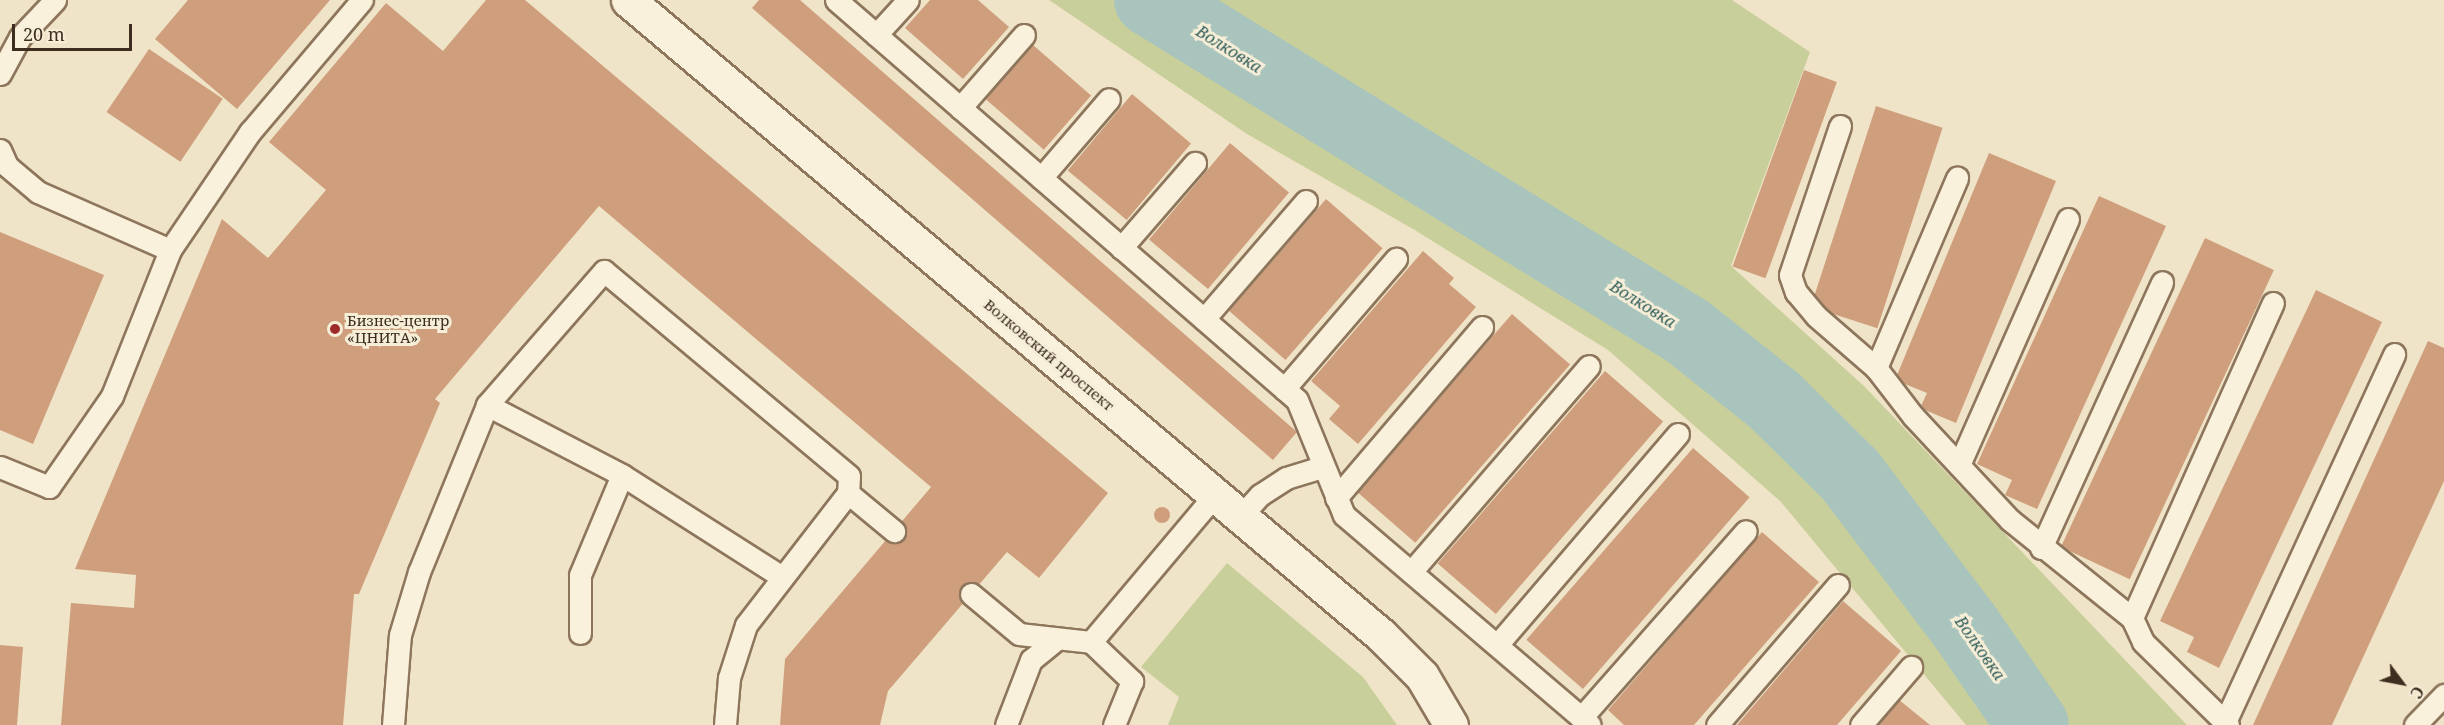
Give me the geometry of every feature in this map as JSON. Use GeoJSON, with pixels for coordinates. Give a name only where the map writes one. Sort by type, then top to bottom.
{"type":"FeatureCollection","features":[{"type":"Feature","properties":{"kind":"street","name":"Волковский проспект"},"geometry":{"type":"LineString","coordinates":[[628,0],[1406,657],[1437,695],[1451,725]]}},
{"type":"Feature","properties":{"kind":"lane"},"geometry":{"type":"LineString","coordinates":[[0,74],[20,37],[55,0]]}},
{"type":"Feature","properties":{"kind":"lane"},"geometry":{"type":"LineString","coordinates":[[0,467],[49,487],[112,396],[170,250],[250,132],[362,0]]}},
{"type":"Feature","properties":{"kind":"lane"},"geometry":{"type":"LineString","coordinates":[[836,0],[1297,400],[1344,515],[1585,721],[1746,531]]}},
{"type":"Feature","properties":{"kind":"lane"},"geometry":{"type":"LineString","coordinates":[[876,34],[908,0]]}},
{"type":"Feature","properties":{"kind":"lane"},"geometry":{"type":"LineString","coordinates":[[960,108],[1024,35]]}},
{"type":"Feature","properties":{"kind":"lane"},"geometry":{"type":"LineString","coordinates":[[1041,178],[1109,99]]}},
{"type":"Feature","properties":{"kind":"lane"},"geometry":{"type":"LineString","coordinates":[[1840,126],[1790,275],[1796,292],[1816,316],[1876,368],[1913,417],[2041,548],[2132,618],[2143,642],[2226,724],[2394,354]]}},
{"type":"Feature","properties":{"kind":"lane"},"geometry":{"type":"LineString","coordinates":[[0,150],[7,166],[38,192],[170,250]]}},
{"type":"Feature","properties":{"kind":"lane"},"geometry":{"type":"LineString","coordinates":[[1121,248],[1195,163]]}},
{"type":"Feature","properties":{"kind":"lane"},"geometry":{"type":"LineString","coordinates":[[1876,368],[1957,178]]}},
{"type":"Feature","properties":{"kind":"lane"},"geometry":{"type":"LineString","coordinates":[[1204,319],[1306,201]]}},
{"type":"Feature","properties":{"kind":"lane"},"geometry":{"type":"LineString","coordinates":[[1959,465],[2068,219]]}},
{"type":"Feature","properties":{"kind":"lane"},"geometry":{"type":"LineString","coordinates":[[1284,389],[1396,259]]}},
{"type":"Feature","properties":{"kind":"lane"},"geometry":{"type":"LineString","coordinates":[[393,725],[400,635],[419,572],[487,405],[604,271],[849,476],[848,493],[746,625],[729,678],[725,725]]}},
{"type":"Feature","properties":{"kind":"lane"},"geometry":{"type":"LineString","coordinates":[[2041,548],[2162,282]]}},
{"type":"Feature","properties":{"kind":"lane"},"geometry":{"type":"LineString","coordinates":[[2132,618],[2273,303]]}},
{"type":"Feature","properties":{"kind":"lane"},"geometry":{"type":"LineString","coordinates":[[1336,498],[1482,327]]}},
{"type":"Feature","properties":{"kind":"lane"},"geometry":{"type":"LineString","coordinates":[[1411,572],[1589,366]]}},
{"type":"Feature","properties":{"kind":"lane"},"geometry":{"type":"LineString","coordinates":[[487,405],[622,475],[782,577]]}},
{"type":"Feature","properties":{"kind":"lane"},"geometry":{"type":"LineString","coordinates":[[1497,645],[1678,434]]}},
{"type":"Feature","properties":{"kind":"lane"},"geometry":{"type":"LineString","coordinates":[[1240,517],[1260,495],[1286,478],[1323,467]]}},
{"type":"Feature","properties":{"kind":"lane"},"geometry":{"type":"LineString","coordinates":[[580,633],[580,575],[622,475]]}},
{"type":"Feature","properties":{"kind":"lane"},"geometry":{"type":"LineString","coordinates":[[848,493],[894,531]]}},
{"type":"Feature","properties":{"kind":"lane"},"geometry":{"type":"LineString","coordinates":[[1091,642],[1215,495]]}},
{"type":"Feature","properties":{"kind":"lane"},"geometry":{"type":"LineString","coordinates":[[1717,725],[1838,585]]}},
{"type":"Feature","properties":{"kind":"lane"},"geometry":{"type":"LineString","coordinates":[[971,594],[1019,634],[1056,640],[1091,642],[1132,681],[1114,725]]}},
{"type":"Feature","properties":{"kind":"lane"},"geometry":{"type":"LineString","coordinates":[[1006,725],[1031,660],[1056,640]]}},
{"type":"Feature","properties":{"kind":"lane"},"geometry":{"type":"LineString","coordinates":[[1861,725],[1911,667]]}},
{"type":"Feature","properties":{"kind":"lane"},"geometry":{"type":"LineString","coordinates":[[2415,725],[2444,695]]}},
{"type":"Feature","properties":{"kind":"green space"},"geometry":{"type":"Polygon","coordinates":[[[1049,0],[1732,0],[1810,52],[1731,266],[1864,386],[2187,725],[1966,725],[1781,502],[1608,350],[1413,229],[1247,134],[1049,0]]]}},
{"type":"Feature","properties":{"kind":"green space"},"geometry":{"type":"Polygon","coordinates":[[[1227,563],[1363,677],[1397,725],[1168,725],[1179,697],[1141,667],[1227,563]]]}},
{"type":"Feature","properties":{"kind":"building"},"geometry":{"type":"Polygon","coordinates":[[[188,0],[330,0],[237,109],[155,39],[188,0]]]}},
{"type":"Feature","properties":{"kind":"building","name":"Бизнес-центр «ЦНИТА»"},"geometry":{"type":"Polygon","coordinates":[[[486,0],[525,0],[1108,493],[1039,578],[1007,552],[888,691],[880,725],[780,725],[785,659],[931,487],[599,206],[435,399],[440,403],[359,594],[354,594],[343,725],[61,725],[71,603],[134,608],[136,575],[75,569],[222,219],[268,258],[326,190],[269,142],[386,3],[443,51],[486,0]]]}},
{"type":"Feature","properties":{"kind":"building"},"geometry":{"type":"Polygon","coordinates":[[[759,0],[800,0],[1297,432],[1273,460],[752,8],[759,0]]]}},
{"type":"Feature","properties":{"kind":"building"},"geometry":{"type":"Polygon","coordinates":[[[930,0],[978,0],[1009,27],[963,79],[905,28],[930,0]]]}},
{"type":"Feature","properties":{"kind":"building"},"geometry":{"type":"Polygon","coordinates":[[[1033,45],[1091,96],[1044,150],[986,99],[1033,45]]]}},
{"type":"Feature","properties":{"kind":"building"},"geometry":{"type":"Polygon","coordinates":[[[149,49],[223,99],[180,162],[107,112],[149,49]]]}},
{"type":"Feature","properties":{"kind":"building"},"geometry":{"type":"Polygon","coordinates":[[[1804,70],[1837,82],[1765,278],[1733,266],[1804,70]]]}},
{"type":"Feature","properties":{"kind":"building"},"geometry":{"type":"Polygon","coordinates":[[[1132,94],[1191,143],[1127,220],[1068,171],[1132,94]]]}},
{"type":"Feature","properties":{"kind":"building"},"geometry":{"type":"Polygon","coordinates":[[[1876,106],[1943,128],[1877,328],[1811,307],[1876,106]]]}},
{"type":"Feature","properties":{"kind":"building"},"geometry":{"type":"Polygon","coordinates":[[[1230,143],[1289,192],[1208,289],[1149,240],[1230,143]]]}},
{"type":"Feature","properties":{"kind":"building"},"geometry":{"type":"Polygon","coordinates":[[[1989,153],[2056,181],[1956,423],[1920,408],[1927,393],[1895,380],[1989,153]]]}},
{"type":"Feature","properties":{"kind":"building"},"geometry":{"type":"Polygon","coordinates":[[[2099,196],[2166,226],[2037,509],[2005,495],[2012,480],[1977,464],[2099,196]]]}},
{"type":"Feature","properties":{"kind":"building"},"geometry":{"type":"Polygon","coordinates":[[[1326,199],[1383,248],[1286,360],[1229,311],[1326,199]]]}},
{"type":"Feature","properties":{"kind":"building"},"geometry":{"type":"Polygon","coordinates":[[[0,232],[104,275],[33,444],[0,430],[0,232]]]}},
{"type":"Feature","properties":{"kind":"building"},"geometry":{"type":"Polygon","coordinates":[[[2205,238],[2274,270],[2130,579],[2061,547],[2205,238]]]}},
{"type":"Feature","properties":{"kind":"building"},"geometry":{"type":"Polygon","coordinates":[[[1423,251],[1454,278],[1449,284],[1476,307],[1358,444],[1329,419],[1340,406],[1311,381],[1423,251]]]}},
{"type":"Feature","properties":{"kind":"building"},"geometry":{"type":"Polygon","coordinates":[[[2316,290],[2382,322],[2219,668],[2187,652],[2194,637],[2160,621],[2316,290]]]}},
{"type":"Feature","properties":{"kind":"building"},"geometry":{"type":"Polygon","coordinates":[[[1512,314],[1570,365],[1415,543],[1357,492],[1512,314]]]}},
{"type":"Feature","properties":{"kind":"building"},"geometry":{"type":"Polygon","coordinates":[[[2428,341],[2444,348],[2444,481],[2332,725],[2253,725],[2428,341]]]}},
{"type":"Feature","properties":{"kind":"building"},"geometry":{"type":"Polygon","coordinates":[[[1605,371],[1663,422],[1496,614],[1438,563],[1605,371]]]}},
{"type":"Feature","properties":{"kind":"building"},"geometry":{"type":"Polygon","coordinates":[[[1693,448],[1750,497],[1583,689],[1526,640],[1693,448]]]}},
{"type":"Feature","properties":{"kind":"building"},"geometry":{"type":"Polygon","coordinates":[[[1159,507],[1165,507],[1170,515],[1168,521],[1159,523],[1154,518],[1154,512],[1159,507]]]}},
{"type":"Feature","properties":{"kind":"building"},"geometry":{"type":"Polygon","coordinates":[[[1762,532],[1819,582],[1694,725],[1624,725],[1608,710],[1762,532]]]}},
{"type":"Feature","properties":{"kind":"building"},"geometry":{"type":"Polygon","coordinates":[[[1843,601],[1901,651],[1837,725],[1737,725],[1843,601]]]}},
{"type":"Feature","properties":{"kind":"building"},"geometry":{"type":"Polygon","coordinates":[[[0,645],[23,647],[17,725],[0,725],[0,645]]]}},
{"type":"Feature","properties":{"kind":"building"},"geometry":{"type":"Polygon","coordinates":[[[1898,699],[1930,725],[1877,725],[1898,699]]]}},
{"type":"Feature","properties":{"kind":"waterway","name":"Волковка"},"geometry":{"type":"LineString","coordinates":[[1150,0],[1687,331],[1774,400],[1850,475],[1964,625],[2033,725]]}},
{"type":"Feature","properties":{"kind":"place","name":"Бизнес-центр «ЦНИТА»"},"geometry":{"type":"Point","coordinates":[335,329]}}]}
